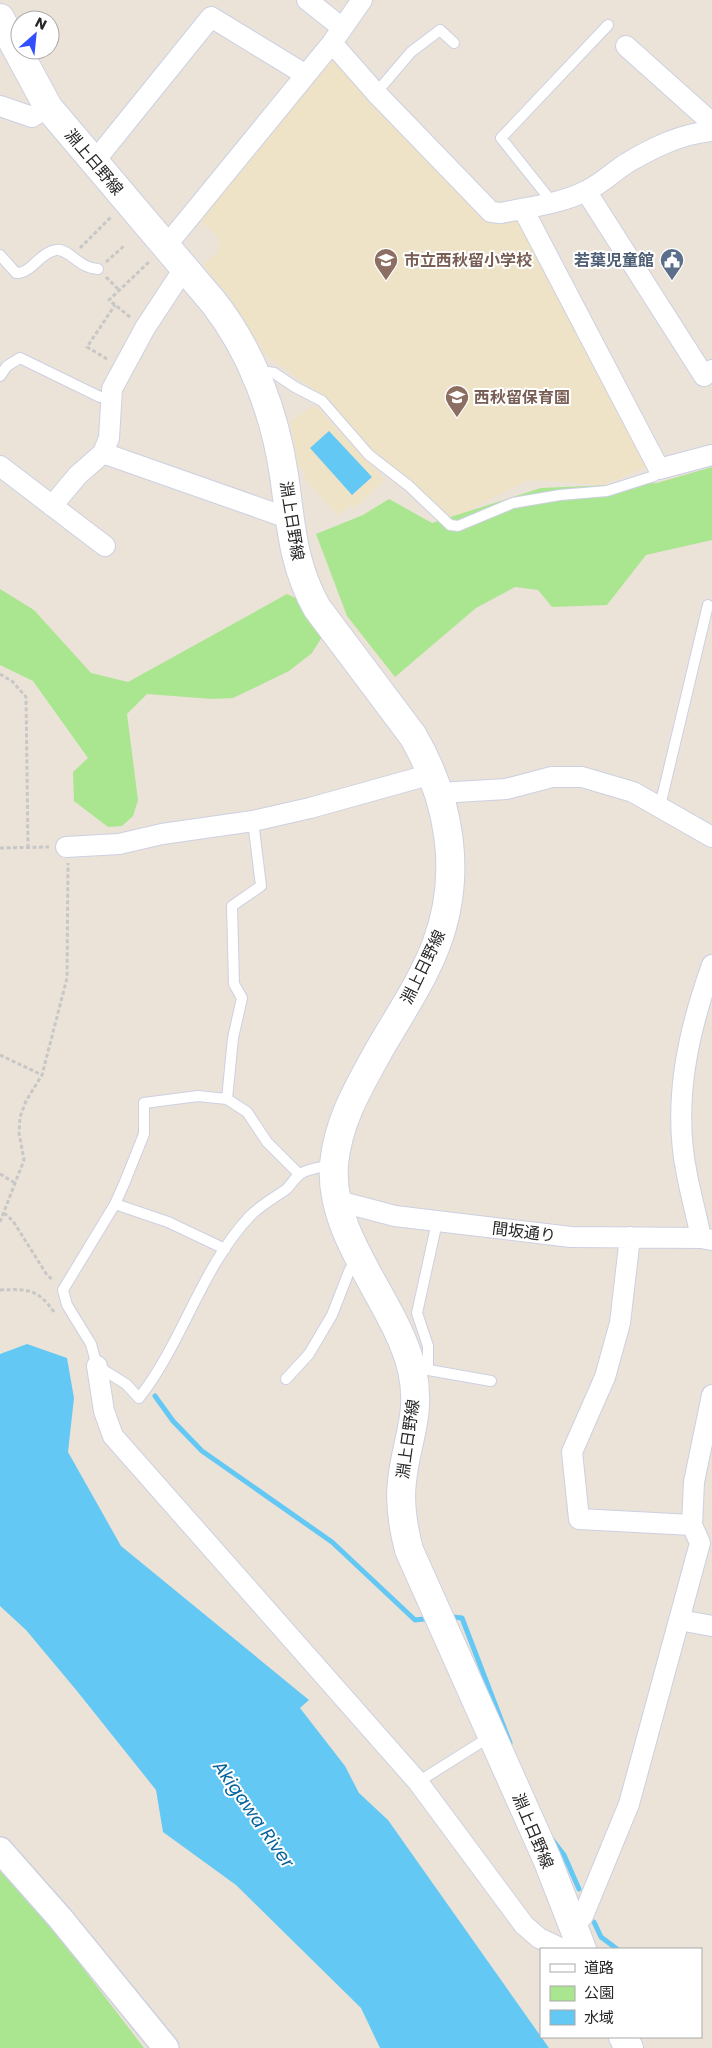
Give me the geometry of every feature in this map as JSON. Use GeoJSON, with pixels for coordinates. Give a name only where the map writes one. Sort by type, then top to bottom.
{"type":"FeatureCollection","features":[{"type":"Feature","properties":{"kind":"main road","name":"淵上日野線"},"geometry":{"type":"LineString","coordinates":[[2,29],[48,107],[94,162],[159,252],[185,267],[225,317],[254,369],[277,436],[284,476],[288,518],[296,559],[308,592],[413,736],[435,784],[448,826],[451,850],[449,899],[444,922],[426,967],[353,1096],[340,1130],[334,1165],[334,1182],[345,1224],[362,1262],[403,1345],[420,1370],[413,1431],[402,1480],[402,1520],[409,1550],[546,1859],[572,1942]]}},
{"type":"Feature","properties":{"kind":"street"},"geometry":{"type":"LineString","coordinates":[[307,0],[337,35],[376,94],[491,212],[501,213],[552,202],[586,191],[628,163],[667,142],[695,133],[712,131]]}},
{"type":"Feature","properties":{"kind":"street"},"geometry":{"type":"LineString","coordinates":[[159,252],[306,76],[362,0]]}},
{"type":"Feature","properties":{"kind":"street"},"geometry":{"type":"LineString","coordinates":[[94,162],[211,17],[306,76]]}},
{"type":"Feature","properties":{"kind":"street"},"geometry":{"type":"LineString","coordinates":[[626,46],[712,123]]}},
{"type":"Feature","properties":{"kind":"street"},"geometry":{"type":"LineString","coordinates":[[0,106],[32,117],[48,107]]}},
{"type":"Feature","properties":{"kind":"street"},"geometry":{"type":"LineString","coordinates":[[586,191],[704,376],[712,370]]}},
{"type":"Feature","properties":{"kind":"street"},"geometry":{"type":"LineString","coordinates":[[523,208],[659,470],[712,455]]}},
{"type":"Feature","properties":{"kind":"street"},"geometry":{"type":"LineString","coordinates":[[52,506],[78,475],[102,453],[109,438],[112,389],[145,328],[185,267]]}},
{"type":"Feature","properties":{"kind":"street"},"geometry":{"type":"LineString","coordinates":[[102,453],[288,518]]}},
{"type":"Feature","properties":{"kind":"street"},"geometry":{"type":"LineString","coordinates":[[0,466],[106,546]]}},
{"type":"Feature","properties":{"kind":"street"},"geometry":{"type":"LineString","coordinates":[[66,847],[119,844],[162,834],[253,821],[435,784],[506,789],[552,777],[582,777],[633,792],[712,837]]}},
{"type":"Feature","properties":{"kind":"street"},"geometry":{"type":"LineString","coordinates":[[707,1239],[686,1174],[681,1100],[682,1082],[691,1031],[712,965]]}},
{"type":"Feature","properties":{"kind":"street","name":"間坂通り"},"geometry":{"type":"LineString","coordinates":[[338,1201],[395,1216],[571,1237],[707,1239]]}},
{"type":"Feature","properties":{"kind":"street"},"geometry":{"type":"LineString","coordinates":[[630,1237],[620,1324],[604,1378],[572,1452],[578,1519],[701,1534]]}},
{"type":"Feature","properties":{"kind":"street"},"geometry":{"type":"LineString","coordinates":[[97,1366],[104,1412],[113,1436],[418,1782],[524,1925],[539,1938],[572,1942],[629,1804],[700,1543],[701,1534],[694,1482],[712,1395]]}},
{"type":"Feature","properties":{"kind":"street"},"geometry":{"type":"LineString","coordinates":[[679,1620],[712,1626]]}},
{"type":"Feature","properties":{"kind":"street"},"geometry":{"type":"LineString","coordinates":[[2,1856],[60,1918],[166,2048]]}},
{"type":"Feature","properties":{"kind":"lane"},"geometry":{"type":"LineString","coordinates":[[552,202],[501,138],[608,26]]}},
{"type":"Feature","properties":{"kind":"lane"},"geometry":{"type":"LineString","coordinates":[[376,94],[411,52],[440,30],[454,43]]}},
{"type":"Feature","properties":{"kind":"lane"},"geometry":{"type":"LineString","coordinates":[[0,255],[16,273],[26,271],[50,251],[59,249],[70,254],[81,265],[98,269]]}},
{"type":"Feature","properties":{"kind":"lane"},"geometry":{"type":"LineString","coordinates":[[0,376],[7,366],[20,358],[100,398],[112,398]]}},
{"type":"Feature","properties":{"kind":"lane"},"geometry":{"type":"LineString","coordinates":[[254,369],[274,373],[295,387],[322,401],[369,455],[409,486],[450,525],[458,526],[513,504],[560,495],[607,491],[654,476],[659,470]]}},
{"type":"Feature","properties":{"kind":"lane"},"geometry":{"type":"LineString","coordinates":[[660,806],[708,605]]}},
{"type":"Feature","properties":{"kind":"lane"},"geometry":{"type":"LineString","coordinates":[[227,1099],[233,1038],[242,998],[234,984],[232,906],[262,886],[253,821]]}},
{"type":"Feature","properties":{"kind":"lane"},"geometry":{"type":"LineString","coordinates":[[299,1174],[267,1142],[247,1112],[227,1099],[198,1096],[144,1103],[144,1134],[115,1204],[63,1290],[67,1305],[91,1344],[97,1366],[126,1384],[139,1398],[152,1382],[200,1290],[226,1249],[252,1214],[288,1188],[299,1174],[315,1168],[334,1165]]}},
{"type":"Feature","properties":{"kind":"lane"},"geometry":{"type":"LineString","coordinates":[[115,1204],[168,1222],[226,1249]]}},
{"type":"Feature","properties":{"kind":"lane"},"geometry":{"type":"LineString","coordinates":[[437,1222],[417,1313],[428,1346],[420,1370],[492,1381]]}},
{"type":"Feature","properties":{"kind":"lane"},"geometry":{"type":"LineString","coordinates":[[286,1379],[309,1354],[332,1315],[350,1269],[362,1262]]}},
{"type":"Feature","properties":{"kind":"lane"},"geometry":{"type":"LineString","coordinates":[[418,1782],[492,1735]]}},
{"type":"Feature","properties":{"kind":"path"},"geometry":{"type":"LineString","coordinates":[[80,247],[113,215]]}},
{"type":"Feature","properties":{"kind":"path"},"geometry":{"type":"LineString","coordinates":[[98,269],[125,244]]}},
{"type":"Feature","properties":{"kind":"path"},"geometry":{"type":"LineString","coordinates":[[135,321],[109,300],[159,252]]}},
{"type":"Feature","properties":{"kind":"path"},"geometry":{"type":"LineString","coordinates":[[115,305],[87,347],[115,364]]}},
{"type":"Feature","properties":{"kind":"path"},"geometry":{"type":"LineString","coordinates":[[0,674],[13,682],[26,697],[28,847]]}},
{"type":"Feature","properties":{"kind":"path"},"geometry":{"type":"LineString","coordinates":[[0,848],[66,847],[69,879],[67,978],[42,1076],[26,1101],[20,1117],[19,1133],[24,1160],[0,1222]]}},
{"type":"Feature","properties":{"kind":"path"},"geometry":{"type":"LineString","coordinates":[[0,1054],[42,1076]]}},
{"type":"Feature","properties":{"kind":"path"},"geometry":{"type":"LineString","coordinates":[[0,1174],[15,1183]]}},
{"type":"Feature","properties":{"kind":"path"},"geometry":{"type":"LineString","coordinates":[[4,1213],[13,1221],[47,1275],[63,1290]]}},
{"type":"Feature","properties":{"kind":"path"},"geometry":{"type":"LineString","coordinates":[[0,1290],[31,1290],[42,1298],[57,1316]]}},
{"type":"Feature","properties":{"kind":"shaded area","name":"市立西秋留小学校"},"geometry":{"type":"Polygon","coordinates":[[[329,58],[340,58],[489,219],[506,223],[521,218],[651,465],[604,485],[528,480],[450,520],[412,482],[375,452],[324,396],[264,354],[229,297],[203,265],[218,253],[220,239],[198,218],[329,58]]]}},
{"type":"Feature","properties":{"kind":"shaded area"},"geometry":{"type":"Polygon","coordinates":[[[315,405],[385,480],[354,509],[351,505],[338,516],[305,479],[304,469],[299,469],[290,422],[315,405]]]}},
{"type":"Feature","properties":{"kind":"green space"},"geometry":{"type":"Polygon","coordinates":[[[712,467],[712,540],[646,555],[607,605],[552,607],[538,590],[515,587],[476,608],[395,677],[347,616],[316,534],[363,515],[389,499],[432,523],[541,488],[657,483],[712,467]]]}},
{"type":"Feature","properties":{"kind":"green space"},"geometry":{"type":"Polygon","coordinates":[[[0,589],[34,610],[91,673],[128,682],[287,594],[306,603],[322,637],[312,653],[289,671],[233,698],[212,699],[147,694],[127,714],[138,800],[133,816],[122,826],[108,827],[74,801],[73,772],[88,758],[33,681],[0,665],[0,589]]]}},
{"type":"Feature","properties":{"kind":"green space"},"geometry":{"type":"Polygon","coordinates":[[[0,1870],[50,1925],[144,2048],[0,2048],[0,1870]]]}},
{"type":"Feature","properties":{"kind":"water"},"geometry":{"type":"Polygon","coordinates":[[[329,431],[372,477],[352,495],[310,448],[329,431]]]}},
{"type":"Feature","properties":{"kind":"water","name":"Akigawa River"},"geometry":{"type":"Polygon","coordinates":[[[27,1344],[67,1358],[74,1398],[68,1452],[121,1546],[309,1700],[300,1708],[345,1766],[359,1793],[388,1820],[540,2035],[540,2038],[549,2048],[380,2048],[361,2008],[236,1885],[163,1832],[156,1790],[26,1630],[0,1606],[0,1354],[27,1344]]]}},
{"type":"Feature","properties":{"kind":"waterway"},"geometry":{"type":"LineString","coordinates":[[155,1396],[173,1421],[202,1451],[332,1542],[415,1620],[424,1619]]}},
{"type":"Feature","properties":{"kind":"waterway"},"geometry":{"type":"LineString","coordinates":[[453,1617],[462,1618],[510,1743]]}},
{"type":"Feature","properties":{"kind":"waterway"},"geometry":{"type":"LineString","coordinates":[[551,1838],[564,1855],[579,1889]]}},
{"type":"Feature","properties":{"kind":"waterway"},"geometry":{"type":"LineString","coordinates":[[594,1922],[601,1937],[616,1948]]}},
{"type":"Feature","properties":{"kind":"place","name":"市立西秋留小学校"},"geometry":{"type":"Point","coordinates":[386,281]}},
{"type":"Feature","properties":{"kind":"place","name":"若葉児童館"},"geometry":{"type":"Point","coordinates":[672,281]}},
{"type":"Feature","properties":{"kind":"place","name":"西秋留保育園"},"geometry":{"type":"Point","coordinates":[457,418]}}]}
